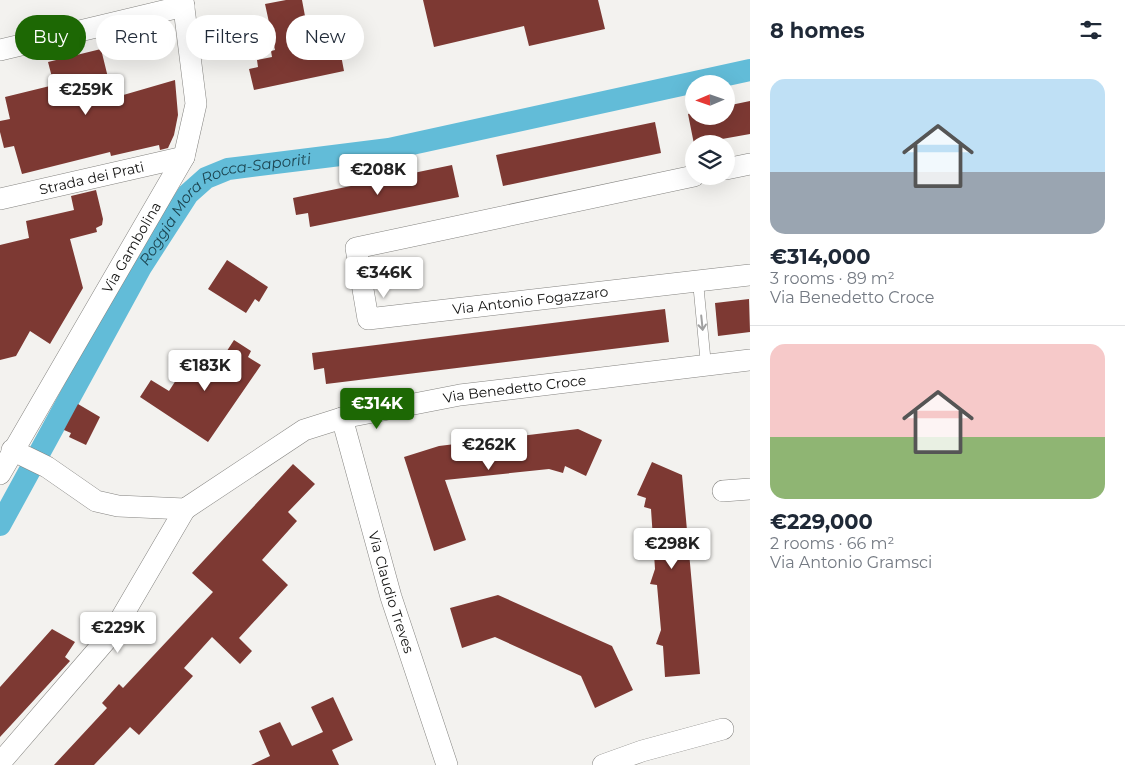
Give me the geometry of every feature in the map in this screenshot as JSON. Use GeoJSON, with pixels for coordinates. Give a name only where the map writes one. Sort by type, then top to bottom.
{"type":"FeatureCollection","features":[{"type":"Feature","properties":{"kind":"street"},"geometry":{"type":"LineString","coordinates":[[0,50],[184,3]]}},
{"type":"Feature","properties":{"kind":"street","name":"Via Gambolina"},"geometry":{"type":"LineString","coordinates":[[0,474],[30,459],[184,157],[196,104],[184,3]]}},
{"type":"Feature","properties":{"kind":"street","name":"Strada dei Prati"},"geometry":{"type":"LineString","coordinates":[[0,199],[184,157]]}},
{"type":"Feature","properties":{"kind":"street"},"geometry":{"type":"LineString","coordinates":[[735,167],[750,164]]}},
{"type":"Feature","properties":{"kind":"street","name":"Via Antonio Fogazzaro"},"geometry":{"type":"LineString","coordinates":[[685,178],[356,248],[368,319],[750,275]]}},
{"type":"Feature","properties":{"kind":"street","name":"Via Benedetto Croce"},"geometry":{"type":"LineString","coordinates":[[185,509],[304,430],[342,418],[460,395],[750,360]]}},
{"type":"Feature","properties":{"kind":"street","name":"Via Claudio Treves"},"geometry":{"type":"LineString","coordinates":[[342,418],[391,598],[447,765]]}},
{"type":"Feature","properties":{"kind":"street"},"geometry":{"type":"LineString","coordinates":[[0,763],[113,632],[185,509],[118,506],[96,501],[30,459]]}},
{"type":"Feature","properties":{"kind":"street"},"geometry":{"type":"LineString","coordinates":[[723,491],[750,489]]}},
{"type":"Feature","properties":{"kind":"street"},"geometry":{"type":"LineString","coordinates":[[603,765],[642,751],[722,729]]}},
{"type":"Feature","properties":{"kind":"lane"},"geometry":{"type":"LineString","coordinates":[[698,282],[706,365]]}},
{"type":"Feature","properties":{"kind":"building"},"geometry":{"type":"Polygon","coordinates":[[[286,0],[302,0],[305,15],[286,15],[286,60],[342,60],[344,71],[254,90],[249,69],[258,67],[257,60],[276,60],[276,15],[267,15],[265,4],[286,0]]]}},
{"type":"Feature","properties":{"kind":"building"},"geometry":{"type":"Polygon","coordinates":[[[423,0],[598,0],[605,29],[529,46],[524,26],[434,47],[423,0]]]}},
{"type":"Feature","properties":{"kind":"building"},"geometry":{"type":"Polygon","coordinates":[[[96,50],[96,60],[104,60],[113,98],[175,80],[178,115],[174,135],[168,148],[160,150],[159,145],[111,156],[110,152],[22,174],[14,146],[4,148],[0,132],[0,121],[10,119],[5,97],[54,85],[48,62],[56,60],[86,60],[86,53],[96,50]]]}},
{"type":"Feature","properties":{"kind":"building"},"geometry":{"type":"Polygon","coordinates":[[[750,101],[750,134],[735,137],[735,135],[692,135],[690,125],[735,125],[735,104],[750,101]]]}},
{"type":"Feature","properties":{"kind":"building"},"geometry":{"type":"Polygon","coordinates":[[[655,122],[661,153],[503,186],[496,155],[655,122]]]}},
{"type":"Feature","properties":{"kind":"building"},"geometry":{"type":"Polygon","coordinates":[[[452,165],[459,197],[310,227],[308,213],[296,215],[293,198],[452,165]]]}},
{"type":"Feature","properties":{"kind":"building"},"geometry":{"type":"Polygon","coordinates":[[[96,190],[103,219],[102,225],[96,228],[97,232],[70,239],[83,288],[50,344],[30,331],[16,356],[0,360],[0,245],[29,238],[26,221],[74,210],[71,196],[96,190]]]}},
{"type":"Feature","properties":{"kind":"building"},"geometry":{"type":"Polygon","coordinates":[[[227,260],[268,287],[259,302],[255,299],[246,313],[208,289],[227,260]]]}},
{"type":"Feature","properties":{"kind":"building"},"geometry":{"type":"Polygon","coordinates":[[[749,299],[750,332],[718,336],[715,303],[749,299]]]}},
{"type":"Feature","properties":{"kind":"building"},"geometry":{"type":"Polygon","coordinates":[[[665,309],[669,342],[326,384],[324,368],[314,370],[312,353],[665,309]]]}},
{"type":"Feature","properties":{"kind":"building"},"geometry":{"type":"Polygon","coordinates":[[[234,340],[251,351],[248,357],[261,365],[208,442],[140,397],[151,380],[169,391],[187,363],[210,377],[234,340]]]}},
{"type":"Feature","properties":{"kind":"building"},"geometry":{"type":"Polygon","coordinates":[[[78,404],[100,417],[86,445],[69,437],[71,433],[64,430],[78,404]]]}},
{"type":"Feature","properties":{"kind":"building"},"geometry":{"type":"Polygon","coordinates":[[[578,429],[602,440],[586,476],[565,466],[563,473],[549,469],[445,480],[466,540],[434,551],[404,457],[439,446],[578,429]]]}},
{"type":"Feature","properties":{"kind":"building"},"geometry":{"type":"Polygon","coordinates":[[[652,462],[682,475],[700,674],[665,677],[663,646],[656,644],[661,630],[657,585],[650,584],[655,569],[651,509],[644,507],[646,498],[637,495],[652,462]]]}},
{"type":"Feature","properties":{"kind":"building"},"geometry":{"type":"Polygon","coordinates":[[[293,464],[315,484],[288,512],[297,521],[262,560],[288,585],[239,638],[252,651],[240,664],[212,637],[184,668],[193,676],[139,735],[130,727],[94,765],[54,765],[107,708],[102,703],[119,684],[123,688],[213,592],[192,573],[293,464]]]}},
{"type":"Feature","properties":{"kind":"building"},"geometry":{"type":"Polygon","coordinates":[[[498,595],[612,646],[633,690],[595,708],[581,676],[495,637],[462,648],[450,608],[498,595]]]}},
{"type":"Feature","properties":{"kind":"building"},"geometry":{"type":"Polygon","coordinates":[[[52,629],[75,642],[65,657],[70,661],[0,737],[0,687],[52,629]]]}},
{"type":"Feature","properties":{"kind":"building"},"geometry":{"type":"Polygon","coordinates":[[[333,697],[353,740],[332,750],[339,765],[251,765],[270,756],[259,731],[280,722],[292,746],[323,732],[311,707],[333,697]]]}},
{"type":"Feature","properties":{"kind":"waterway","name":"Roggia Mora Rocca-Saporiti"},"geometry":{"type":"LineString","coordinates":[[0,525],[141,267],[188,194],[206,178],[228,169],[389,149],[750,70]]}}]}
